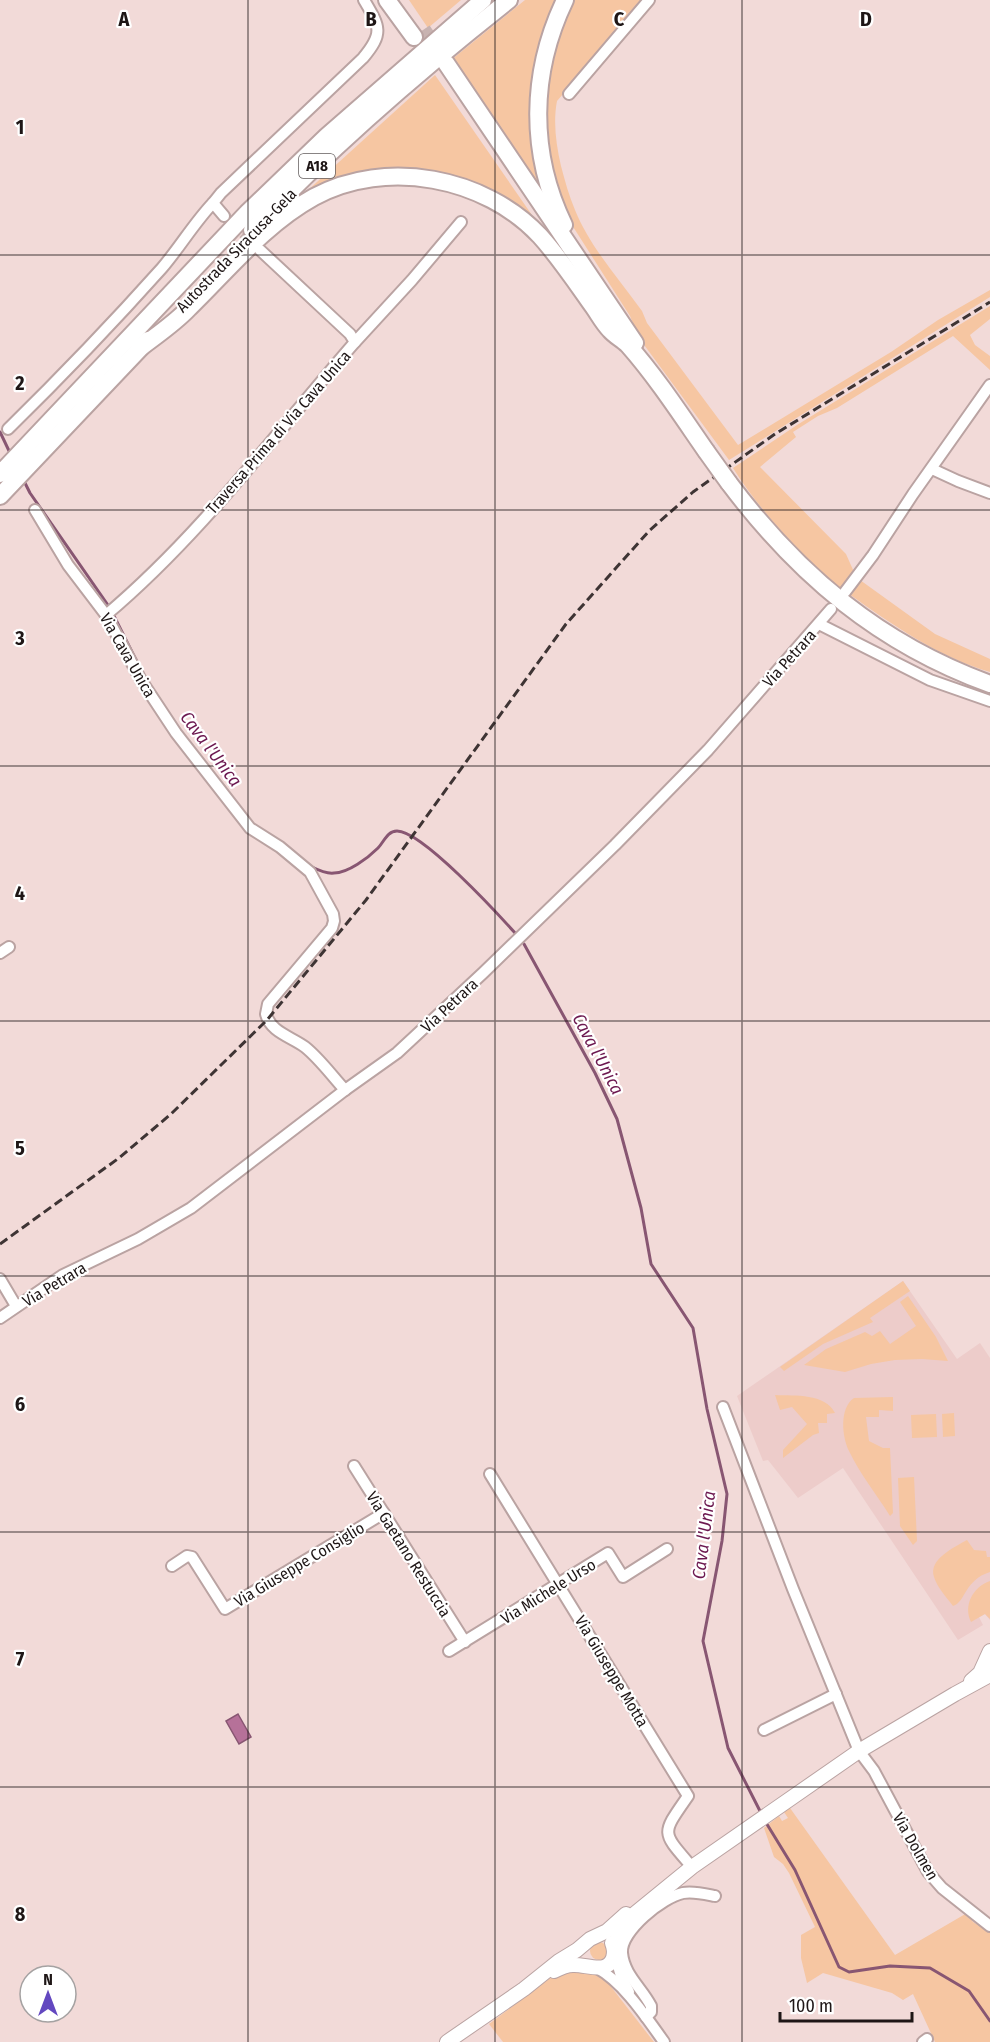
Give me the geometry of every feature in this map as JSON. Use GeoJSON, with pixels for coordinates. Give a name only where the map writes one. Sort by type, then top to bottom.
{"type":"FeatureCollection","features":[{"type":"Feature","properties":{"kind":"highway"},"geometry":{"type":"LineString","coordinates":[[387,0],[418,34],[400,0]]}},
{"type":"Feature","properties":{"kind":"highway"},"geometry":{"type":"LineString","coordinates":[[193,271],[218,234],[243,208],[346,109],[467,0]]}},
{"type":"Feature","properties":{"kind":"highway","name":"Autostrada Siracusa-Gela"},"geometry":{"type":"LineString","coordinates":[[26,458],[193,271],[248,213],[327,136],[483,0]]}},
{"type":"Feature","properties":{"kind":"highway","name":"Autostrada Siracusa-Gela"},"geometry":{"type":"LineString","coordinates":[[26,458],[141,348],[258,224],[336,148],[423,69],[509,0]]}},
{"type":"Feature","properties":{"kind":"highway"},"geometry":{"type":"LineString","coordinates":[[565,0],[549,40],[540,80],[538,132],[540,152],[547,184],[562,222],[599,282],[615,315]]}},
{"type":"Feature","properties":{"kind":"highway"},"geometry":{"type":"LineString","coordinates":[[656,381],[633,340],[442,67],[626,343],[751,513],[794,560],[854,612],[933,661],[990,684]]}},
{"type":"Feature","properties":{"kind":"highway"},"geometry":{"type":"LineString","coordinates":[[141,348],[187,310],[267,230],[297,207],[337,187],[371,179],[392,178],[433,180],[460,186],[506,208],[540,236],[610,331],[626,343]]}},
{"type":"Feature","properties":{"kind":"highway"},"geometry":{"type":"LineString","coordinates":[[0,496],[6,475],[26,458]]}},
{"type":"Feature","properties":{"kind":"main road"},"geometry":{"type":"LineString","coordinates":[[955,1694],[980,1673],[990,1656]]}},
{"type":"Feature","properties":{"kind":"main road"},"geometry":{"type":"LineString","coordinates":[[524,1989],[564,1966],[607,1965],[614,1957],[621,1930],[627,1920],[692,1867],[859,1752],[990,1675]]}},
{"type":"Feature","properties":{"kind":"main road"},"geometry":{"type":"LineString","coordinates":[[447,2042],[524,1989],[586,1942],[607,1931],[626,1913],[649,1902]]}},
{"type":"Feature","properties":{"kind":"main road"},"geometry":{"type":"LineString","coordinates":[[600,1936],[608,1939],[614,1951]]}},
{"type":"Feature","properties":{"kind":"main road"},"geometry":{"type":"LineString","coordinates":[[586,1942],[583,1953],[587,1963],[594,1967]]}},
{"type":"Feature","properties":{"kind":"street"},"geometry":{"type":"LineString","coordinates":[[8,429],[116,320],[168,261],[221,192],[363,58],[375,43],[377,27],[375,18],[364,0]]}},
{"type":"Feature","properties":{"kind":"street"},"geometry":{"type":"LineString","coordinates":[[569,94],[649,0]]}},
{"type":"Feature","properties":{"kind":"street"},"geometry":{"type":"LineString","coordinates":[[213,203],[224,216]]}},
{"type":"Feature","properties":{"kind":"street"},"geometry":{"type":"LineString","coordinates":[[355,342],[461,222]]}},
{"type":"Feature","properties":{"kind":"street","name":"Traversa Prima di Via Cava Unica"},"geometry":{"type":"LineString","coordinates":[[106,615],[152,573],[245,474],[355,342],[350,334],[260,250]]}},
{"type":"Feature","properties":{"kind":"street"},"geometry":{"type":"LineString","coordinates":[[845,592],[990,385]]}},
{"type":"Feature","properties":{"kind":"street"},"geometry":{"type":"LineString","coordinates":[[932,469],[990,493]]}},
{"type":"Feature","properties":{"kind":"street","name":"Via Cava Unica"},"geometry":{"type":"LineString","coordinates":[[35,510],[68,565],[106,615],[141,680],[176,733],[250,828],[280,847],[310,872],[333,914],[332,928],[268,1004],[266,1014],[271,1024],[306,1048],[345,1090]]}},
{"type":"Feature","properties":{"kind":"street","name":"Via Petrara"},"geometry":{"type":"LineString","coordinates":[[0,1318],[63,1275],[138,1239],[191,1208],[397,1053],[615,845],[708,750],[831,609]]}},
{"type":"Feature","properties":{"kind":"street"},"geometry":{"type":"LineString","coordinates":[[819,624],[930,680],[990,701]]}},
{"type":"Feature","properties":{"kind":"street"},"geometry":{"type":"LineString","coordinates":[[0,1279],[16,1306]]}},
{"type":"Feature","properties":{"kind":"street","name":"Via Dolmen"},"geometry":{"type":"LineString","coordinates":[[723,1407],[859,1752],[874,1772],[928,1872],[942,1888],[990,1926]]}},
{"type":"Feature","properties":{"kind":"street","name":"Via Gaetano Restuccia"},"geometry":{"type":"LineString","coordinates":[[354,1466],[465,1642]]}},
{"type":"Feature","properties":{"kind":"street","name":"Via Giuseppe Motta"},"geometry":{"type":"LineString","coordinates":[[490,1474],[688,1796],[669,1824],[667,1832],[670,1841],[692,1867]]}},
{"type":"Feature","properties":{"kind":"street","name":"Via Giuseppe Consiglio"},"geometry":{"type":"LineString","coordinates":[[172,1566],[186,1556],[192,1557],[225,1609],[384,1513]]}},
{"type":"Feature","properties":{"kind":"street","name":"Via Michele Urso"},"geometry":{"type":"LineString","coordinates":[[449,1651],[608,1553],[623,1577],[667,1549]]}},
{"type":"Feature","properties":{"kind":"street"},"geometry":{"type":"LineString","coordinates":[[764,1730],[836,1694]]}},
{"type":"Feature","properties":{"kind":"street"},"geometry":{"type":"LineString","coordinates":[[646,2017],[651,2012],[651,2006],[630,1976],[622,1953],[627,1933],[633,1925],[674,1896],[691,1893],[716,1896]]}},
{"type":"Feature","properties":{"kind":"street"},"geometry":{"type":"LineString","coordinates":[[614,1951],[621,1976],[635,2002],[664,2042]]}},
{"type":"Feature","properties":{"kind":"street"},"geometry":{"type":"LineString","coordinates":[[594,1967],[612,1979],[635,2002]]}},
{"type":"Feature","properties":{"kind":"shaded area"},"geometry":{"type":"Polygon","coordinates":[[[409,0],[461,0],[428,28],[409,0]]]}},
{"type":"Feature","properties":{"kind":"shaded area"},"geometry":{"type":"Polygon","coordinates":[[[525,0],[562,0],[540,60],[553,207],[451,60],[525,0]]]}},
{"type":"Feature","properties":{"kind":"shaded area"},"geometry":{"type":"Polygon","coordinates":[[[573,0],[644,0],[557,101],[556,141],[571,199],[581,224],[597,250],[642,311],[647,323],[738,445],[990,290],[990,297],[729,460],[639,338],[630,316],[570,222],[558,195],[547,155],[545,98],[559,30],[573,0]]]}},
{"type":"Feature","properties":{"kind":"shaded area"},"geometry":{"type":"Polygon","coordinates":[[[435,75],[534,218],[494,191],[464,180],[432,173],[296,201],[435,75]]]}},
{"type":"Feature","properties":{"kind":"shaded area"},"geometry":{"type":"Polygon","coordinates":[[[990,306],[990,319],[970,335],[975,345],[990,356],[990,370],[953,336],[837,408],[818,416],[793,432],[796,437],[760,467],[846,554],[854,572],[840,588],[782,532],[733,468],[797,425],[990,306]]]}},
{"type":"Feature","properties":{"kind":"shaded area"},"geometry":{"type":"Polygon","coordinates":[[[860,580],[935,634],[990,659],[990,672],[934,649],[849,594],[860,580]]]}},
{"type":"Feature","properties":{"kind":"shaded area"},"geometry":{"type":"Polygon","coordinates":[[[903,1281],[957,1359],[980,1343],[990,1358],[990,1620],[985,1614],[979,1617],[983,1625],[958,1640],[843,1468],[798,1498],[768,1460],[763,1461],[737,1396],[903,1281]]]}},
{"type":"Feature","properties":{"kind":"shaded area"},"geometry":{"type":"Polygon","coordinates":[[[903,1281],[910,1291],[870,1318],[873,1322],[823,1344],[784,1371],[780,1367],[903,1281]]]}},
{"type":"Feature","properties":{"kind":"shaded area"},"geometry":{"type":"Polygon","coordinates":[[[908,1296],[936,1337],[948,1361],[895,1360],[845,1372],[804,1365],[826,1349],[865,1332],[872,1336],[880,1331],[890,1344],[916,1326],[900,1302],[908,1296]]]}},
{"type":"Feature","properties":{"kind":"shaded area"},"geometry":{"type":"Polygon","coordinates":[[[775,1395],[817,1399],[824,1402],[835,1413],[827,1414],[827,1423],[818,1423],[819,1433],[783,1458],[783,1450],[807,1424],[792,1407],[780,1410],[775,1395]]]}},
{"type":"Feature","properties":{"kind":"shaded area"},"geometry":{"type":"Polygon","coordinates":[[[893,1397],[893,1411],[879,1410],[879,1417],[866,1417],[869,1441],[883,1448],[890,1448],[893,1513],[890,1516],[849,1451],[843,1423],[846,1409],[854,1398],[893,1397]]]}},
{"type":"Feature","properties":{"kind":"shaded area"},"geometry":{"type":"Polygon","coordinates":[[[954,1413],[955,1436],[943,1437],[942,1414],[954,1413]]]}},
{"type":"Feature","properties":{"kind":"shaded area"},"geometry":{"type":"Polygon","coordinates":[[[936,1414],[937,1437],[912,1438],[911,1415],[936,1414]]]}},
{"type":"Feature","properties":{"kind":"shaded area"},"geometry":{"type":"Polygon","coordinates":[[[914,1477],[917,1541],[913,1545],[900,1526],[898,1478],[914,1477]]]}},
{"type":"Feature","properties":{"kind":"shaded area"},"geometry":{"type":"Polygon","coordinates":[[[967,1540],[974,1550],[986,1551],[987,1557],[990,1557],[990,1572],[975,1580],[961,1600],[953,1606],[937,1585],[933,1571],[944,1554],[967,1540]]]}},
{"type":"Feature","properties":{"kind":"shaded area"},"geometry":{"type":"Polygon","coordinates":[[[990,1581],[990,1619],[985,1614],[971,1622],[968,1609],[971,1597],[974,1592],[990,1581]]]}},
{"type":"Feature","properties":{"kind":"shaded area"},"geometry":{"type":"Polygon","coordinates":[[[238,1714],[251,1737],[239,1744],[226,1721],[238,1714]]]}},
{"type":"Feature","properties":{"kind":"shaded area"},"geometry":{"type":"Polygon","coordinates":[[[790,1808],[895,1955],[967,1913],[973,1922],[990,1932],[990,2042],[935,2042],[913,1994],[903,2000],[892,1993],[823,1973],[807,1983],[801,1958],[801,1935],[815,1927],[789,1873],[774,1857],[764,1828],[779,1816],[782,1821],[788,1818],[784,1812],[790,1808]]]}},
{"type":"Feature","properties":{"kind":"shaded area"},"geometry":{"type":"Polygon","coordinates":[[[595,1942],[603,1942],[608,1947],[606,1958],[595,1960],[590,1955],[590,1947],[595,1942]]]}},
{"type":"Feature","properties":{"kind":"shaded area"},"geometry":{"type":"Polygon","coordinates":[[[570,1969],[597,1974],[605,1979],[654,2042],[503,2042],[489,2024],[549,1979],[570,1969]]]}},
{"type":"Feature","properties":{"kind":"waterway","name":"Cava l'Unica"},"geometry":{"type":"LineString","coordinates":[[0,432],[11,455]]}},
{"type":"Feature","properties":{"kind":"waterway","name":"Cava l'Unica"},"geometry":{"type":"LineString","coordinates":[[23,479],[30,493],[110,608]]}},
{"type":"Feature","properties":{"kind":"waterway","name":"Cava l'Unica"},"geometry":{"type":"LineString","coordinates":[[113,614],[137,662]]}},
{"type":"Feature","properties":{"kind":"waterway","name":"Cava l'Unica"},"geometry":{"type":"LineString","coordinates":[[312,867],[328,873],[345,870],[369,856],[386,837],[397,831],[424,844],[441,858],[516,934]]}},
{"type":"Feature","properties":{"kind":"waterway","name":"Cava l'Unica"},"geometry":{"type":"LineString","coordinates":[[524,944],[595,1073],[617,1119],[641,1208],[651,1264],[693,1328],[707,1409],[727,1494],[722,1541],[703,1641],[728,1748],[761,1813]]}},
{"type":"Feature","properties":{"kind":"waterway","name":"Cava l'Unica"},"geometry":{"type":"LineString","coordinates":[[765,1821],[795,1870],[839,1967],[849,1972],[890,1966],[930,1968],[969,1991],[990,2021]]}},
{"type":"Feature","properties":{"kind":"tunnel"},"geometry":{"type":"LineString","coordinates":[[423,30],[440,55]]}},
{"type":"Feature","properties":{"kind":"tunnel"},"geometry":{"type":"LineString","coordinates":[[232,223],[257,247]]}},
{"type":"Feature","properties":{"kind":"railway"},"geometry":{"type":"LineString","coordinates":[[0,1244],[119,1158],[171,1114],[267,1020],[366,900],[566,624],[649,531],[693,492],[775,434],[990,302]]}}]}
